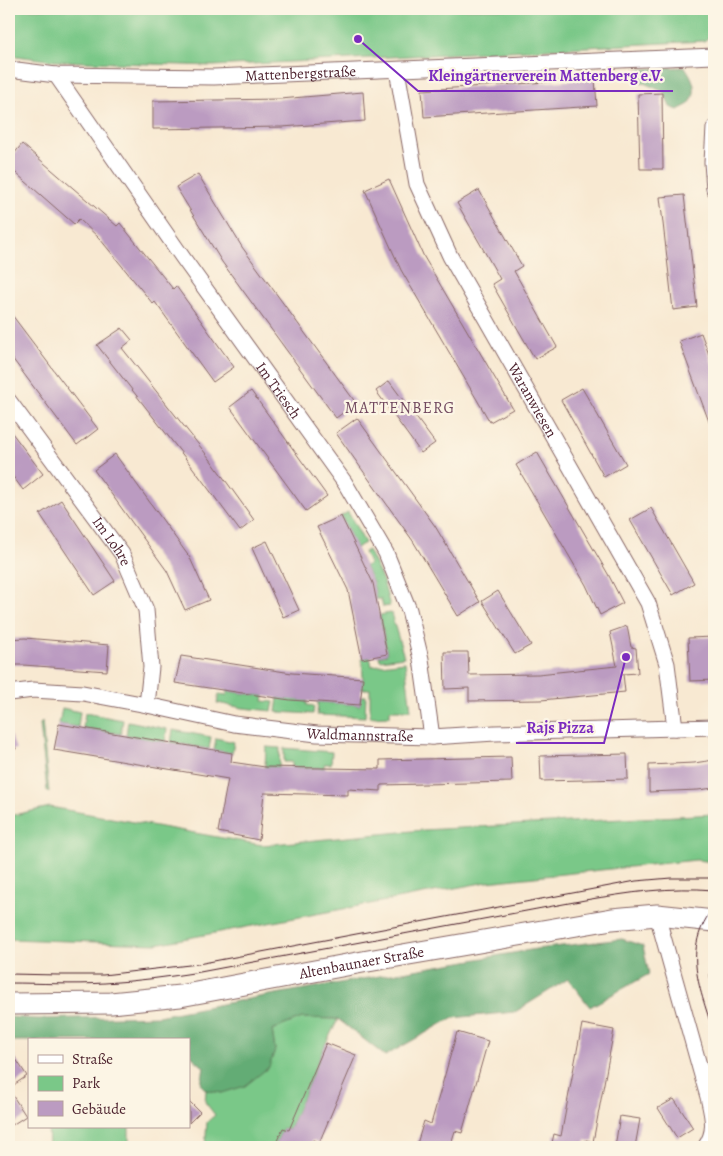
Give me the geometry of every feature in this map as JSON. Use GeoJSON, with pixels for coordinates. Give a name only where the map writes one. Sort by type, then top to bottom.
{"type":"FeatureCollection","features":[{"type":"Feature","properties":{"kind":"main road","name":"Altenbaunaer Straße"},"geometry":{"type":"LineString","coordinates":[[9,1004],[111,1003],[180,996],[612,919],[657,915],[714,921]]}},
{"type":"Feature","properties":{"kind":"street","name":"Mattenbergstraße"},"geometry":{"type":"LineString","coordinates":[[9,70],[56,75],[214,77],[714,56]]}},
{"type":"Feature","properties":{"kind":"street","name":"Waranwiesen"},"geometry":{"type":"LineString","coordinates":[[397,70],[417,184],[450,256],[648,603],[667,664],[675,728]]}},
{"type":"Feature","properties":{"kind":"street","name":"Im Triesch"},"geometry":{"type":"LineString","coordinates":[[56,75],[183,258],[345,483],[386,553],[409,610],[418,645],[432,737]]}},
{"type":"Feature","properties":{"kind":"street"},"geometry":{"type":"LineString","coordinates":[[714,128],[712,162],[714,189]]}},
{"type":"Feature","properties":{"kind":"street","name":"Im Lohre"},"geometry":{"type":"LineString","coordinates":[[9,401],[122,554],[146,610],[151,667],[148,705]]}},
{"type":"Feature","properties":{"kind":"street","name":"Waldmannstraße"},"geometry":{"type":"LineString","coordinates":[[9,693],[34,690],[83,693],[234,724],[317,734],[432,737],[496,733],[714,727]]}},
{"type":"Feature","properties":{"kind":"street"},"geometry":{"type":"LineString","coordinates":[[657,915],[708,1097],[713,1123],[710,1143]]}},
{"type":"Feature","properties":{"kind":"green space"},"geometry":{"type":"Polygon","coordinates":[[[9,9],[714,9],[714,14],[709,37],[704,41],[213,66],[54,61],[9,55],[9,9]]]}},
{"type":"Feature","properties":{"kind":"green space"},"geometry":{"type":"Polygon","coordinates":[[[685,67],[694,85],[694,94],[689,104],[678,110],[670,107],[664,92],[635,79],[633,76],[635,71],[653,68],[685,67]]]}},
{"type":"Feature","properties":{"kind":"green space"},"geometry":{"type":"Polygon","coordinates":[[[348,512],[365,543],[356,548],[341,516],[348,512]]]}},
{"type":"Feature","properties":{"kind":"green space"},"geometry":{"type":"Polygon","coordinates":[[[368,550],[383,581],[390,606],[383,607],[381,599],[376,599],[373,583],[365,566],[369,564],[364,552],[368,550]]]}},
{"type":"Feature","properties":{"kind":"green space"},"geometry":{"type":"Polygon","coordinates":[[[391,613],[404,657],[380,660],[379,656],[387,654],[380,615],[391,613]]]}},
{"type":"Feature","properties":{"kind":"green space"},"geometry":{"type":"Polygon","coordinates":[[[370,657],[372,666],[405,662],[411,710],[390,710],[390,716],[370,717],[370,689],[361,689],[363,678],[362,659],[370,657]]]}},
{"type":"Feature","properties":{"kind":"green space"},"geometry":{"type":"Polygon","coordinates":[[[228,691],[264,696],[263,701],[274,702],[272,711],[217,703],[219,694],[227,695],[228,691]]]}},
{"type":"Feature","properties":{"kind":"green space"},"geometry":{"type":"Polygon","coordinates":[[[361,696],[366,696],[365,717],[317,715],[318,702],[360,705],[361,696]]]}},
{"type":"Feature","properties":{"kind":"green space"},"geometry":{"type":"Polygon","coordinates":[[[278,698],[307,701],[307,705],[314,706],[313,714],[276,712],[278,698]]]}},
{"type":"Feature","properties":{"kind":"green space"},"geometry":{"type":"Polygon","coordinates":[[[62,708],[80,712],[78,727],[59,724],[62,708]]]}},
{"type":"Feature","properties":{"kind":"green space"},"geometry":{"type":"Polygon","coordinates":[[[85,713],[123,720],[121,734],[83,728],[85,713]]]}},
{"type":"Feature","properties":{"kind":"green space"},"geometry":{"type":"Polygon","coordinates":[[[128,721],[167,729],[165,742],[126,735],[128,721]]]}},
{"type":"Feature","properties":{"kind":"green space"},"geometry":{"type":"Polygon","coordinates":[[[42,722],[49,793],[47,791],[40,724],[42,722]]]}},
{"type":"Feature","properties":{"kind":"green space"},"geometry":{"type":"Polygon","coordinates":[[[173,730],[211,737],[209,749],[171,742],[173,730]]]}},
{"type":"Feature","properties":{"kind":"green space"},"geometry":{"type":"Polygon","coordinates":[[[216,738],[234,742],[232,753],[214,750],[216,738]]]}},
{"type":"Feature","properties":{"kind":"green space"},"geometry":{"type":"Polygon","coordinates":[[[266,747],[280,748],[279,767],[265,767],[266,747]]]}},
{"type":"Feature","properties":{"kind":"green space"},"geometry":{"type":"Polygon","coordinates":[[[284,748],[332,752],[331,764],[324,764],[324,768],[292,767],[292,762],[284,762],[284,748]]]}},
{"type":"Feature","properties":{"kind":"green space"},"geometry":{"type":"Polygon","coordinates":[[[50,807],[262,845],[423,830],[714,814],[714,862],[696,860],[487,882],[156,944],[9,939],[9,816],[50,807]]]}},
{"type":"Feature","properties":{"kind":"green space"},"geometry":{"type":"Polygon","coordinates":[[[622,939],[643,946],[649,974],[590,1007],[568,979],[515,1012],[452,1018],[385,1056],[338,1019],[302,1018],[272,1030],[275,1050],[269,1067],[245,1086],[222,1093],[206,1090],[201,1085],[204,1067],[192,1056],[190,1038],[28,1038],[28,1041],[9,1041],[9,1017],[38,1019],[158,1016],[536,949],[622,939]]]}},
{"type":"Feature","properties":{"kind":"green space"},"geometry":{"type":"Polygon","coordinates":[[[302,1018],[338,1019],[289,1130],[283,1128],[274,1147],[205,1147],[207,1122],[215,1115],[205,1102],[206,1090],[222,1093],[275,1050],[272,1030],[302,1018]]]}},
{"type":"Feature","properties":{"kind":"green space"},"geometry":{"type":"Polygon","coordinates":[[[48,1128],[129,1128],[129,1147],[49,1147],[48,1128]]]}},
{"type":"Feature","properties":{"kind":"building"},"geometry":{"type":"Polygon","coordinates":[[[595,79],[597,106],[424,117],[422,90],[595,79]]]}},
{"type":"Feature","properties":{"kind":"building"},"geometry":{"type":"Polygon","coordinates":[[[363,92],[365,121],[282,127],[153,129],[153,101],[280,99],[363,92]]]}},
{"type":"Feature","properties":{"kind":"building"},"geometry":{"type":"Polygon","coordinates":[[[662,93],[663,169],[640,169],[638,94],[662,93]]]}},
{"type":"Feature","properties":{"kind":"building"},"geometry":{"type":"Polygon","coordinates":[[[22,144],[117,226],[120,223],[173,289],[176,286],[234,367],[213,382],[155,302],[153,304],[100,239],[79,219],[74,224],[9,167],[9,160],[22,144]]]}},
{"type":"Feature","properties":{"kind":"building"},"geometry":{"type":"Polygon","coordinates":[[[198,174],[242,247],[356,403],[336,418],[222,262],[176,187],[198,174]]]}},
{"type":"Feature","properties":{"kind":"building"},"geometry":{"type":"Polygon","coordinates":[[[389,179],[424,257],[513,409],[490,422],[401,270],[365,190],[389,179]]]}},
{"type":"Feature","properties":{"kind":"building"},"geometry":{"type":"Polygon","coordinates":[[[479,190],[522,266],[514,271],[557,347],[535,359],[492,284],[500,279],[457,203],[479,190]]]}},
{"type":"Feature","properties":{"kind":"building"},"geometry":{"type":"Polygon","coordinates":[[[684,195],[697,307],[673,310],[660,197],[684,195]]]}},
{"type":"Feature","properties":{"kind":"building"},"geometry":{"type":"Polygon","coordinates":[[[9,311],[98,429],[77,445],[9,354],[9,311]]]}},
{"type":"Feature","properties":{"kind":"building"},"geometry":{"type":"Polygon","coordinates":[[[122,328],[132,340],[122,348],[210,459],[254,520],[240,531],[97,345],[122,328]]]}},
{"type":"Feature","properties":{"kind":"building"},"geometry":{"type":"Polygon","coordinates":[[[701,333],[714,368],[714,435],[679,341],[701,333]]]}},
{"type":"Feature","properties":{"kind":"building"},"geometry":{"type":"Polygon","coordinates":[[[389,381],[435,443],[421,453],[376,391],[389,381]]]}},
{"type":"Feature","properties":{"kind":"building"},"geometry":{"type":"Polygon","coordinates":[[[582,388],[626,464],[604,477],[561,400],[582,388]]]}},
{"type":"Feature","properties":{"kind":"building"},"geometry":{"type":"Polygon","coordinates":[[[251,391],[327,496],[306,511],[230,407],[251,391]]]}},
{"type":"Feature","properties":{"kind":"building"},"geometry":{"type":"Polygon","coordinates":[[[357,418],[435,526],[480,602],[458,616],[413,541],[336,433],[357,418]]]}},
{"type":"Feature","properties":{"kind":"building"},"geometry":{"type":"Polygon","coordinates":[[[9,429],[43,474],[23,490],[9,471],[9,429]]]}},
{"type":"Feature","properties":{"kind":"building"},"geometry":{"type":"Polygon","coordinates":[[[537,452],[623,603],[600,615],[586,585],[516,465],[537,452]]]}},
{"type":"Feature","properties":{"kind":"building"},"geometry":{"type":"Polygon","coordinates":[[[115,454],[190,558],[209,600],[185,610],[167,571],[94,470],[115,454]]]}},
{"type":"Feature","properties":{"kind":"building"},"geometry":{"type":"Polygon","coordinates":[[[61,500],[115,581],[94,595],[40,514],[61,500]]]}},
{"type":"Feature","properties":{"kind":"building"},"geometry":{"type":"Polygon","coordinates":[[[651,508],[694,583],[673,595],[630,520],[651,508]]]}},
{"type":"Feature","properties":{"kind":"building"},"geometry":{"type":"Polygon","coordinates":[[[341,516],[373,583],[387,654],[362,659],[348,590],[317,527],[341,516]]]}},
{"type":"Feature","properties":{"kind":"building"},"geometry":{"type":"Polygon","coordinates":[[[267,541],[299,610],[283,617],[252,548],[267,541]]]}},
{"type":"Feature","properties":{"kind":"building"},"geometry":{"type":"Polygon","coordinates":[[[498,591],[531,645],[515,654],[482,601],[498,591]]]}},
{"type":"Feature","properties":{"kind":"building"},"geometry":{"type":"Polygon","coordinates":[[[627,626],[631,647],[636,648],[638,673],[623,674],[625,692],[541,700],[469,701],[469,688],[445,689],[444,652],[468,652],[469,675],[538,674],[617,666],[610,632],[627,626]]]}},
{"type":"Feature","properties":{"kind":"building"},"geometry":{"type":"Polygon","coordinates":[[[714,637],[714,680],[690,681],[688,638],[714,637]]]}},
{"type":"Feature","properties":{"kind":"building"},"geometry":{"type":"Polygon","coordinates":[[[25,638],[109,645],[107,671],[9,665],[9,639],[25,638]]]}},
{"type":"Feature","properties":{"kind":"building"},"geometry":{"type":"Polygon","coordinates":[[[181,656],[292,673],[363,678],[360,705],[290,700],[175,683],[181,656]]]}},
{"type":"Feature","properties":{"kind":"building"},"geometry":{"type":"Polygon","coordinates":[[[59,724],[232,753],[231,762],[265,767],[380,769],[380,760],[511,757],[512,782],[381,785],[381,791],[348,789],[348,795],[264,793],[259,840],[218,832],[228,779],[54,750],[59,724]]]}},
{"type":"Feature","properties":{"kind":"building"},"geometry":{"type":"Polygon","coordinates":[[[9,731],[16,749],[9,752],[9,731]]]}},
{"type":"Feature","properties":{"kind":"building"},"geometry":{"type":"Polygon","coordinates":[[[627,754],[628,779],[541,781],[540,756],[627,754]]]}},
{"type":"Feature","properties":{"kind":"building"},"geometry":{"type":"Polygon","coordinates":[[[714,760],[714,788],[649,792],[649,765],[714,760]]]}},
{"type":"Feature","properties":{"kind":"building"},"geometry":{"type":"Polygon","coordinates":[[[582,1024],[614,1030],[593,1142],[586,1140],[584,1147],[551,1147],[554,1134],[561,1136],[582,1024]]]}},
{"type":"Feature","properties":{"kind":"building"},"geometry":{"type":"Polygon","coordinates":[[[457,1032],[488,1041],[462,1133],[455,1131],[450,1147],[416,1147],[424,1121],[431,1124],[457,1032]]]}},
{"type":"Feature","properties":{"kind":"building"},"geometry":{"type":"Polygon","coordinates":[[[326,1043],[356,1055],[319,1143],[313,1140],[309,1147],[274,1147],[283,1128],[289,1130],[326,1043]]]}},
{"type":"Feature","properties":{"kind":"building"},"geometry":{"type":"Polygon","coordinates":[[[12,1053],[27,1076],[9,1088],[9,1055],[12,1053]]]}},
{"type":"Feature","properties":{"kind":"building"},"geometry":{"type":"Polygon","coordinates":[[[9,1090],[26,1116],[9,1127],[9,1090]]]}},
{"type":"Feature","properties":{"kind":"building"},"geometry":{"type":"Polygon","coordinates":[[[674,1099],[693,1128],[677,1138],[658,1108],[674,1099]]]}},
{"type":"Feature","properties":{"kind":"building"},"geometry":{"type":"Polygon","coordinates":[[[190,1102],[200,1112],[190,1122],[190,1102]]]}},
{"type":"Feature","properties":{"kind":"building"},"geometry":{"type":"Polygon","coordinates":[[[620,1116],[640,1119],[635,1147],[615,1147],[620,1116]]]}},
{"type":"Feature","properties":{"kind":"tram line"},"geometry":{"type":"LineString","coordinates":[[9,974],[103,975],[198,964],[636,881],[671,878],[714,878]]}},
{"type":"Feature","properties":{"kind":"tram line"},"geometry":{"type":"LineString","coordinates":[[9,983],[93,984],[164,977],[200,972],[601,897],[681,889],[714,890]]}},
{"type":"Feature","properties":{"kind":"tram line"},"geometry":{"type":"LineString","coordinates":[[714,907],[704,923],[698,939],[696,954],[699,986],[714,1035]]}},
{"type":"Feature","properties":{"kind":"tram line"},"geometry":{"type":"LineString","coordinates":[[714,945],[710,971],[714,997]]}},
{"type":"Feature","properties":{"kind":"place","name":"Kleingärtnerverein Mattenberg e.V."},"geometry":{"type":"Point","coordinates":[358,39]}},
{"type":"Feature","properties":{"kind":"place","name":"Rajs Pizza"},"geometry":{"type":"Point","coordinates":[626,657]}},
{"type":"Feature","properties":{"kind":"district","name":"MATTENBERG"},"geometry":{"type":"Point","coordinates":[400,408]}}]}
